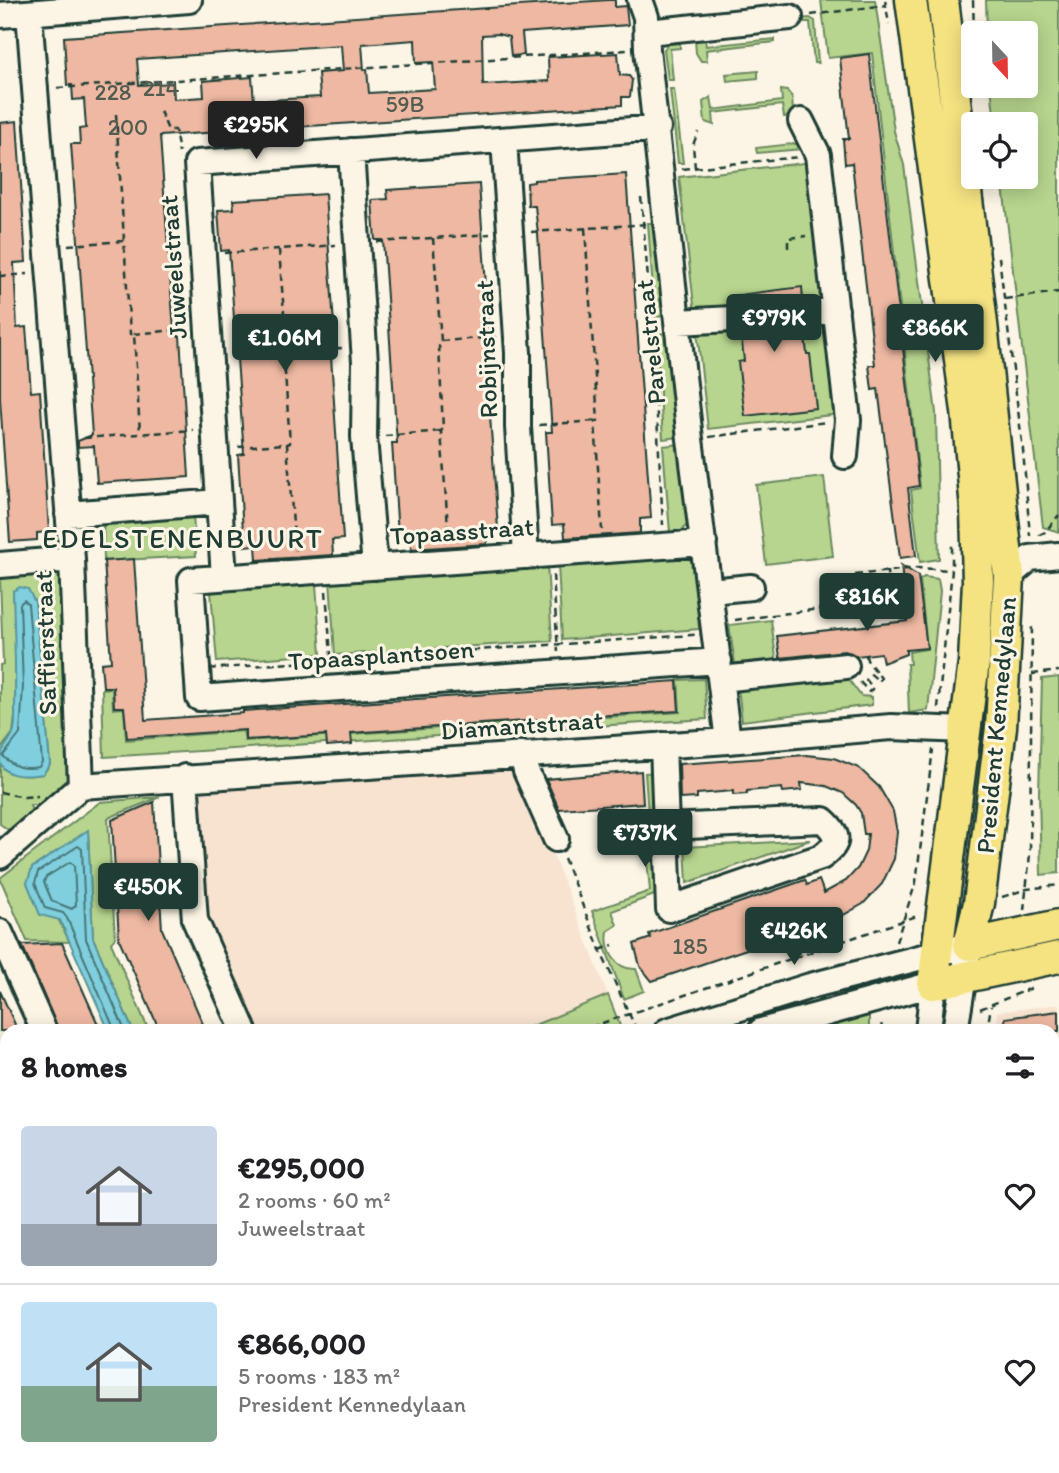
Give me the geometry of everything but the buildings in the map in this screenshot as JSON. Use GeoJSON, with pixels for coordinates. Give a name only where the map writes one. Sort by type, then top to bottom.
{"type":"FeatureCollection","features":[{"type":"Feature","properties":{"kind":"main road","name":"President Kennedylaan"},"geometry":{"type":"LineString","coordinates":[[943,0],[1009,576],[1001,727],[979,903],[969,945]]}},
{"type":"Feature","properties":{"kind":"main road","name":"President Kennedylaan"},"geometry":{"type":"LineString","coordinates":[[899,3],[967,411],[977,521],[978,581],[974,662],[933,984]]}},
{"type":"Feature","properties":{"kind":"main road"},"geometry":{"type":"LineString","coordinates":[[969,945],[1059,925]]}},
{"type":"Feature","properties":{"kind":"main road"},"geometry":{"type":"LineString","coordinates":[[933,984],[1059,957]]}},
{"type":"Feature","properties":{"kind":"street"},"geometry":{"type":"LineString","coordinates":[[0,15],[188,0]]}},
{"type":"Feature","properties":{"kind":"street","name":"Parelstraat"},"geometry":{"type":"LineString","coordinates":[[640,0],[648,40],[690,439],[729,741]]}},
{"type":"Feature","properties":{"kind":"street","name":"Saffierstraat"},"geometry":{"type":"LineString","coordinates":[[29,13],[72,559],[81,786]]}},
{"type":"Feature","properties":{"kind":"street"},"geometry":{"type":"LineString","coordinates":[[648,40],[790,17]]}},
{"type":"Feature","properties":{"kind":"street"},"geometry":{"type":"LineString","coordinates":[[801,121],[818,155],[848,420],[845,456]]}},
{"type":"Feature","properties":{"kind":"street","name":"Juweelstraat"},"geometry":{"type":"LineString","coordinates":[[224,577],[197,163],[658,128]]}},
{"type":"Feature","properties":{"kind":"street","name":"Robijnstraat"},"geometry":{"type":"LineString","coordinates":[[504,140],[517,335],[526,556]]}},
{"type":"Feature","properties":{"kind":"street"},"geometry":{"type":"LineString","coordinates":[[351,152],[363,347],[364,437],[375,566]]}},
{"type":"Feature","properties":{"kind":"street"},"geometry":{"type":"LineString","coordinates":[[807,314],[836,310]]}},
{"type":"Feature","properties":{"kind":"street"},"geometry":{"type":"LineString","coordinates":[[678,322],[732,319]]}},
{"type":"Feature","properties":{"kind":"street"},"geometry":{"type":"LineString","coordinates":[[68,514],[219,502]]}},
{"type":"Feature","properties":{"kind":"street","name":"Topaasstraat"},"geometry":{"type":"LineString","coordinates":[[224,577],[296,572],[325,577],[375,566],[526,556],[552,561],[604,551],[704,543]]}},
{"type":"Feature","properties":{"kind":"street"},"geometry":{"type":"LineString","coordinates":[[1009,576],[1030,558],[1059,555]]}},
{"type":"Feature","properties":{"kind":"street"},"geometry":{"type":"LineString","coordinates":[[0,565],[72,559]]}},
{"type":"Feature","properties":{"kind":"street","name":"Topaasplantsoen"},"geometry":{"type":"LineString","coordinates":[[224,577],[191,580],[199,698],[559,673],[720,670]]}},
{"type":"Feature","properties":{"kind":"street"},"geometry":{"type":"LineString","coordinates":[[710,591],[751,587]]}},
{"type":"Feature","properties":{"kind":"street"},"geometry":{"type":"LineString","coordinates":[[720,670],[846,666]]}},
{"type":"Feature","properties":{"kind":"street","name":"Diamantstraat"},"geometry":{"type":"LineString","coordinates":[[81,786],[729,741],[891,727],[966,730]]}},
{"type":"Feature","properties":{"kind":"street"},"geometry":{"type":"LineString","coordinates":[[663,745],[669,909],[821,857],[833,848],[836,839],[832,828],[822,820],[667,828]]}},
{"type":"Feature","properties":{"kind":"street"},"geometry":{"type":"LineString","coordinates":[[522,754],[526,771],[556,839]]}},
{"type":"Feature","properties":{"kind":"street"},"geometry":{"type":"LineString","coordinates":[[185,777],[195,920],[241,1024]]}},
{"type":"Feature","properties":{"kind":"street"},"geometry":{"type":"LineString","coordinates":[[0,856],[81,786]]}},
{"type":"Feature","properties":{"kind":"street"},"geometry":{"type":"LineString","coordinates":[[0,932],[41,1024]]}},
{"type":"Feature","properties":{"kind":"street"},"geometry":{"type":"LineString","coordinates":[[689,1024],[810,986],[969,945]]}},
{"type":"Feature","properties":{"kind":"street","name":"President Kennedylaan"},"geometry":{"type":"LineString","coordinates":[[955,1024],[969,945]]}},
{"type":"Feature","properties":{"kind":"street"},"geometry":{"type":"LineString","coordinates":[[786,1024],[933,984]]}},
{"type":"Feature","properties":{"kind":"street","name":"President Kennedylaan"},"geometry":{"type":"LineString","coordinates":[[929,1024],[933,984]]}},
{"type":"Feature","properties":{"kind":"path"},"geometry":{"type":"LineString","coordinates":[[885,0],[899,3]]}},
{"type":"Feature","properties":{"kind":"path"},"geometry":{"type":"LineString","coordinates":[[973,0],[974,21]]}},
{"type":"Feature","properties":{"kind":"path"},"geometry":{"type":"LineString","coordinates":[[790,17],[899,3]]}},
{"type":"Feature","properties":{"kind":"path"},"geometry":{"type":"LineString","coordinates":[[890,27],[899,3]]}},
{"type":"Feature","properties":{"kind":"path"},"geometry":{"type":"LineString","coordinates":[[35,90],[648,40]]}},
{"type":"Feature","properties":{"kind":"path"},"geometry":{"type":"LineString","coordinates":[[160,111],[168,130],[175,130],[177,152],[197,163]]}},
{"type":"Feature","properties":{"kind":"path"},"geometry":{"type":"LineString","coordinates":[[116,114],[130,334],[207,327]]}},
{"type":"Feature","properties":{"kind":"path"},"geometry":{"type":"LineString","coordinates":[[695,168],[693,145],[698,132]]}},
{"type":"Feature","properties":{"kind":"path"},"geometry":{"type":"LineString","coordinates":[[662,172],[818,155]]}},
{"type":"Feature","properties":{"kind":"path"},"geometry":{"type":"LineString","coordinates":[[641,197],[660,443],[664,546]]}},
{"type":"Feature","properties":{"kind":"path"},"geometry":{"type":"LineString","coordinates":[[202,254],[667,222]]}},
{"type":"Feature","properties":{"kind":"path"},"geometry":{"type":"LineString","coordinates":[[519,427],[598,421],[584,228]]}},
{"type":"Feature","properties":{"kind":"path"},"geometry":{"type":"LineString","coordinates":[[788,248],[788,238],[827,233]]}},
{"type":"Feature","properties":{"kind":"path"},"geometry":{"type":"LineString","coordinates":[[433,238],[441,341],[441,431],[451,561]]}},
{"type":"Feature","properties":{"kind":"path"},"geometry":{"type":"LineString","coordinates":[[47,247],[124,241]]}},
{"type":"Feature","properties":{"kind":"path"},"geometry":{"type":"LineString","coordinates":[[279,249],[287,352],[284,359],[287,444],[296,572]]}},
{"type":"Feature","properties":{"kind":"path"},"geometry":{"type":"LineString","coordinates":[[998,249],[1023,450],[1030,539],[1045,532],[1059,515]]}},
{"type":"Feature","properties":{"kind":"path"},"geometry":{"type":"LineString","coordinates":[[0,276],[49,272]]}},
{"type":"Feature","properties":{"kind":"path"},"geometry":{"type":"LineString","coordinates":[[1005,299],[1059,292]]}},
{"type":"Feature","properties":{"kind":"path"},"geometry":{"type":"LineString","coordinates":[[134,334],[140,433]]}},
{"type":"Feature","properties":{"kind":"path"},"geometry":{"type":"LineString","coordinates":[[441,341],[517,335]]}},
{"type":"Feature","properties":{"kind":"path"},"geometry":{"type":"LineString","coordinates":[[287,352],[363,347]]}},
{"type":"Feature","properties":{"kind":"path"},"geometry":{"type":"LineString","coordinates":[[690,439],[848,420]]}},
{"type":"Feature","properties":{"kind":"path"},"geometry":{"type":"LineString","coordinates":[[595,421],[604,551]]}},
{"type":"Feature","properties":{"kind":"path"},"geometry":{"type":"LineString","coordinates":[[364,437],[441,431]]}},
{"type":"Feature","properties":{"kind":"path"},"geometry":{"type":"LineString","coordinates":[[62,439],[140,433],[287,444]]}},
{"type":"Feature","properties":{"kind":"path"},"geometry":{"type":"LineString","coordinates":[[889,965],[916,882],[936,727],[952,570],[952,534]]}},
{"type":"Feature","properties":{"kind":"path"},"geometry":{"type":"LineString","coordinates":[[696,550],[706,634],[206,669],[201,583],[325,577],[696,550]]}},
{"type":"Feature","properties":{"kind":"path"},"geometry":{"type":"LineString","coordinates":[[552,561],[559,673]]}},
{"type":"Feature","properties":{"kind":"path"},"geometry":{"type":"LineString","coordinates":[[856,575],[917,568],[952,570]]}},
{"type":"Feature","properties":{"kind":"path"},"geometry":{"type":"LineString","coordinates":[[714,622],[889,600],[887,571]]}},
{"type":"Feature","properties":{"kind":"path"},"geometry":{"type":"LineString","coordinates":[[325,577],[333,689]]}},
{"type":"Feature","properties":{"kind":"path","name":"President Kennedylaan"},"geometry":{"type":"LineString","coordinates":[[1021,932],[1030,854],[1031,622]]}},
{"type":"Feature","properties":{"kind":"path"},"geometry":{"type":"LineString","coordinates":[[1032,674],[1059,671]]}},
{"type":"Feature","properties":{"kind":"path"},"geometry":{"type":"LineString","coordinates":[[0,792],[24,797],[52,797],[60,804]]}},
{"type":"Feature","properties":{"kind":"path"},"geometry":{"type":"LineString","coordinates":[[556,839],[600,950],[634,1024]]}},
{"type":"Feature","properties":{"kind":"path"},"geometry":{"type":"LineString","coordinates":[[1027,889],[1059,885]]}},
{"type":"Feature","properties":{"kind":"path"},"geometry":{"type":"LineString","coordinates":[[597,1024],[904,919]]}},
{"type":"Feature","properties":{"kind":"path"},"geometry":{"type":"LineString","coordinates":[[600,950],[613,946]]}},
{"type":"Feature","properties":{"kind":"path"},"geometry":{"type":"LineString","coordinates":[[1016,965],[1010,996],[1042,985]]}},
{"type":"Feature","properties":{"kind":"path"},"geometry":{"type":"LineString","coordinates":[[882,1024],[885,996]]}},
{"type":"Feature","properties":{"kind":"path"},"geometry":{"type":"LineString","coordinates":[[988,1024],[991,1006]]}},
{"type":"Feature","properties":{"kind":"shaded area"},"geometry":{"type":"Polygon","coordinates":[[[520,770],[608,995],[536,1024],[251,1024],[202,915],[191,792],[520,770]]]}},
{"type":"Feature","properties":{"kind":"shaded area"},"geometry":{"type":"Polygon","coordinates":[[[1059,1004],[1059,1024],[998,1024],[997,1012],[1059,1004]]]}},
{"type":"Feature","properties":{"kind":"green space"},"geometry":{"type":"Polygon","coordinates":[[[821,0],[875,0],[894,131],[904,165],[936,413],[939,559],[920,562],[911,490],[920,488],[872,53],[828,58],[821,0]]]}},
{"type":"Feature","properties":{"kind":"green space"},"geometry":{"type":"Polygon","coordinates":[[[986,0],[1059,0],[1059,532],[1043,527],[1003,189],[1038,189],[1038,112],[994,112],[992,98],[1038,98],[1038,21],[987,21],[986,0]]]}},
{"type":"Feature","properties":{"kind":"green space"},"geometry":{"type":"Polygon","coordinates":[[[810,18],[815,21],[818,63],[814,63],[810,22],[799,22],[799,19],[810,18]]]}},
{"type":"Feature","properties":{"kind":"green space"},"geometry":{"type":"Polygon","coordinates":[[[704,33],[706,46],[775,39],[775,42],[706,50],[707,61],[701,61],[696,53],[695,39],[704,33]]]}},
{"type":"Feature","properties":{"kind":"green space"},"geometry":{"type":"Polygon","coordinates":[[[680,43],[680,48],[670,49],[673,80],[668,80],[664,49],[669,44],[680,43]]]}},
{"type":"Feature","properties":{"kind":"green space"},"geometry":{"type":"Polygon","coordinates":[[[758,71],[758,78],[727,81],[726,74],[758,71]]]}},
{"type":"Feature","properties":{"kind":"green space"},"geometry":{"type":"Polygon","coordinates":[[[670,89],[674,89],[683,163],[678,163],[670,89]]]}},
{"type":"Feature","properties":{"kind":"green space"},"geometry":{"type":"Polygon","coordinates":[[[781,90],[787,91],[792,97],[793,111],[790,116],[784,117],[782,105],[713,113],[714,125],[705,122],[703,102],[711,97],[713,110],[782,101],[781,90]]]}},
{"type":"Feature","properties":{"kind":"green space"},"geometry":{"type":"Polygon","coordinates":[[[801,143],[802,149],[757,153],[756,148],[801,143]]]}},
{"type":"Feature","properties":{"kind":"green space"},"geometry":{"type":"Polygon","coordinates":[[[813,162],[829,306],[695,313],[679,177],[813,162]]]}},
{"type":"Feature","properties":{"kind":"green space"},"geometry":{"type":"Polygon","coordinates":[[[648,223],[654,223],[665,316],[655,317],[648,223]]]}},
{"type":"Feature","properties":{"kind":"green space"},"geometry":{"type":"Polygon","coordinates":[[[830,316],[840,414],[708,429],[697,331],[830,316]]]}},
{"type":"Feature","properties":{"kind":"green space"},"geometry":{"type":"Polygon","coordinates":[[[667,333],[680,437],[663,439],[656,334],[667,333]]]}},
{"type":"Feature","properties":{"kind":"green space"},"geometry":{"type":"Polygon","coordinates":[[[680,444],[689,522],[680,533],[670,533],[663,446],[680,444]]]}},
{"type":"Feature","properties":{"kind":"green space"},"geometry":{"type":"Polygon","coordinates":[[[824,477],[833,556],[766,564],[756,485],[824,477]]]}},
{"type":"Feature","properties":{"kind":"green space"},"geometry":{"type":"Polygon","coordinates":[[[193,515],[196,556],[104,561],[103,521],[193,515]]]}},
{"type":"Feature","properties":{"kind":"green space"},"geometry":{"type":"Polygon","coordinates":[[[684,556],[694,562],[699,629],[562,640],[558,564],[684,556]]]}},
{"type":"Feature","properties":{"kind":"green space"},"geometry":{"type":"Polygon","coordinates":[[[547,565],[552,641],[335,655],[330,580],[547,565]]]}},
{"type":"Feature","properties":{"kind":"green space"},"geometry":{"type":"Polygon","coordinates":[[[55,570],[62,574],[77,777],[41,805],[30,805],[32,812],[10,831],[0,824],[0,762],[14,774],[24,776],[43,774],[50,764],[35,602],[13,591],[16,629],[15,716],[13,733],[0,750],[0,665],[3,664],[0,577],[55,570]]]}},
{"type":"Feature","properties":{"kind":"green space"},"geometry":{"type":"Polygon","coordinates":[[[924,577],[938,579],[940,591],[928,710],[909,713],[909,652],[927,649],[920,580],[924,577]]]}},
{"type":"Feature","properties":{"kind":"green space"},"geometry":{"type":"Polygon","coordinates":[[[316,584],[321,654],[217,662],[211,592],[316,584]]]}},
{"type":"Feature","properties":{"kind":"green space"},"geometry":{"type":"Polygon","coordinates":[[[771,620],[777,665],[736,670],[729,625],[771,620]]]}},
{"type":"Feature","properties":{"kind":"green space"},"geometry":{"type":"Polygon","coordinates":[[[846,676],[861,696],[872,697],[872,705],[742,721],[738,687],[846,676]]]}},
{"type":"Feature","properties":{"kind":"green space"},"geometry":{"type":"Polygon","coordinates":[[[1059,677],[1059,873],[1041,875],[1039,793],[1042,679],[1059,677]]]}},
{"type":"Feature","properties":{"kind":"green space"},"geometry":{"type":"Polygon","coordinates":[[[704,679],[707,719],[104,757],[102,689],[112,688],[113,709],[124,708],[126,740],[243,731],[245,741],[680,712],[678,680],[704,679]]]}},
{"type":"Feature","properties":{"kind":"green space"},"geometry":{"type":"Polygon","coordinates":[[[658,772],[662,892],[612,911],[617,925],[608,931],[608,945],[613,958],[622,966],[636,969],[644,991],[624,999],[592,911],[650,891],[644,828],[649,828],[645,773],[658,772]]]}},
{"type":"Feature","properties":{"kind":"green space"},"geometry":{"type":"Polygon","coordinates":[[[160,797],[108,818],[115,938],[111,943],[146,1024],[130,1024],[93,938],[88,831],[32,868],[70,942],[27,941],[0,878],[100,802],[160,797]]]}},
{"type":"Feature","properties":{"kind":"green space"},"geometry":{"type":"Polygon","coordinates":[[[810,840],[687,883],[685,847],[810,840]]]}},
{"type":"Feature","properties":{"kind":"green space"},"geometry":{"type":"Polygon","coordinates":[[[608,995],[619,1024],[537,1024],[608,995]]]}},
{"type":"Feature","properties":{"kind":"green space"},"geometry":{"type":"Polygon","coordinates":[[[869,1015],[869,1024],[820,1024],[850,1016],[869,1015]]]}},
{"type":"Feature","properties":{"kind":"water"},"geometry":{"type":"Polygon","coordinates":[[[20,587],[28,589],[35,602],[50,764],[43,774],[12,774],[0,762],[1,753],[15,727],[13,591],[20,587]]]}},
{"type":"Feature","properties":{"kind":"water"},"geometry":{"type":"Polygon","coordinates":[[[88,830],[93,938],[130,1024],[106,1024],[60,920],[40,915],[27,883],[32,868],[88,830]]]}},
{"type":"Feature","properties":{"kind":"district","name":"EDELSTENENBUURT"},"geometry":{"type":"Point","coordinates":[183,538]}}]}
